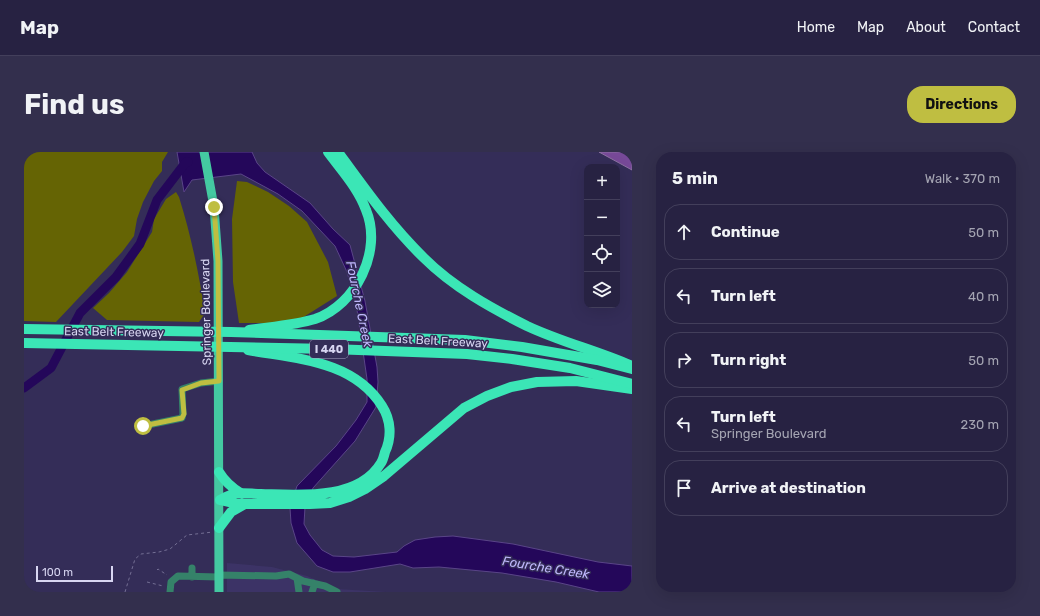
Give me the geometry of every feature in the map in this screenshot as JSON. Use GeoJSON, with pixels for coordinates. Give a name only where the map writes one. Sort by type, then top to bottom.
{"type":"FeatureCollection","features":[{"type":"Feature","properties":{"kind":"highway"},"geometry":{"type":"LineString","coordinates":[[231,332],[279,326],[315,319],[333,310],[346,300],[359,282],[366,267],[371,247],[371,228],[367,212],[358,192],[328,152]]}},
{"type":"Feature","properties":{"kind":"highway"},"geometry":{"type":"LineString","coordinates":[[338,152],[377,206],[403,236],[425,259],[452,282],[482,302],[528,326],[632,367]]}},
{"type":"Feature","properties":{"kind":"highway","name":"East Belt Freeway"},"geometry":{"type":"LineString","coordinates":[[24,330],[231,332],[434,339],[497,343],[632,367]]}},
{"type":"Feature","properties":{"kind":"highway","name":"East Belt Freeway"},"geometry":{"type":"LineString","coordinates":[[24,343],[433,352],[484,356],[570,368],[632,384]]}},
{"type":"Feature","properties":{"kind":"highway"},"geometry":{"type":"LineString","coordinates":[[219,530],[230,512],[245,504],[263,499],[342,490],[358,484],[370,476],[381,463],[387,448],[390,430],[386,412],[376,395],[360,380],[344,372],[305,359],[230,347]]}},
{"type":"Feature","properties":{"kind":"highway"},"geometry":{"type":"LineString","coordinates":[[220,500],[233,494],[242,494],[263,499],[310,504],[330,503],[349,497],[365,489],[384,476],[464,408],[486,396],[511,387],[537,382],[576,381],[632,389]]}},
{"type":"Feature","properties":{"kind":"highway"},"geometry":{"type":"LineString","coordinates":[[219,472],[233,489],[242,494]]}},
{"type":"Feature","properties":{"kind":"highway"},"geometry":{"type":"LineString","coordinates":[[220,500],[237,504],[245,504]]}},
{"type":"Feature","properties":{"kind":"main road","name":"Springer Boulevard"},"geometry":{"type":"LineString","coordinates":[[204,152],[214,207],[218,261],[220,500],[219,592]]}},
{"type":"Feature","properties":{"kind":"street"},"geometry":{"type":"LineString","coordinates":[[143,426],[182,418],[184,414],[182,390],[201,383],[219,381]]}},
{"type":"Feature","properties":{"kind":"street"},"geometry":{"type":"LineString","coordinates":[[192,568],[192,577]]}},
{"type":"Feature","properties":{"kind":"street"},"geometry":{"type":"LineString","coordinates":[[170,592],[170,586],[174,579],[178,576],[276,576],[289,574],[303,581],[325,586],[337,592]]}},
{"type":"Feature","properties":{"kind":"street"},"geometry":{"type":"LineString","coordinates":[[297,578],[299,592]]}},
{"type":"Feature","properties":{"kind":"street"},"geometry":{"type":"LineString","coordinates":[[312,592],[314,586],[313,583]]}},
{"type":"Feature","properties":{"kind":"path"},"geometry":{"type":"LineString","coordinates":[[125,592],[135,559],[141,554],[170,549],[187,535],[219,530]]}},
{"type":"Feature","properties":{"kind":"path"},"geometry":{"type":"LineString","coordinates":[[157,570],[164,572],[167,575]]}},
{"type":"Feature","properties":{"kind":"path"},"geometry":{"type":"LineString","coordinates":[[147,582],[163,586]]}},
{"type":"Feature","properties":{"kind":"shaded area"},"geometry":{"type":"Polygon","coordinates":[[[24,152],[168,152],[162,162],[162,171],[154,181],[143,202],[137,219],[134,236],[122,252],[56,322],[24,321],[24,152]]]}},
{"type":"Feature","properties":{"kind":"shaded area"},"geometry":{"type":"Polygon","coordinates":[[[237,181],[247,182],[268,192],[289,206],[307,222],[328,262],[337,296],[302,318],[270,323],[239,323],[233,282],[232,219],[237,181]]]}},
{"type":"Feature","properties":{"kind":"shaded area"},"geometry":{"type":"Polygon","coordinates":[[[176,192],[179,197],[191,240],[205,313],[199,322],[107,320],[93,308],[109,293],[127,272],[152,232],[154,219],[166,199],[176,192]]]}},
{"type":"Feature","properties":{"kind":"shaded area"},"geometry":{"type":"Polygon","coordinates":[[[227,563],[272,567],[307,576],[337,589],[386,592],[227,592],[227,563]]]}},
{"type":"Feature","properties":{"kind":"water"},"geometry":{"type":"Polygon","coordinates":[[[177,152],[252,152],[257,163],[265,172],[310,203],[333,229],[350,245],[365,301],[377,367],[378,382],[376,407],[355,441],[313,488],[305,507],[304,524],[310,535],[322,550],[333,556],[354,557],[397,552],[415,540],[453,536],[513,544],[598,562],[632,566],[632,592],[599,592],[556,582],[502,573],[439,567],[413,568],[400,564],[350,572],[333,572],[317,566],[297,543],[291,523],[290,508],[297,486],[336,446],[356,420],[367,402],[367,379],[356,303],[347,272],[335,246],[302,211],[278,194],[241,174],[192,180],[184,192],[177,152]]]}},
{"type":"Feature","properties":{"kind":"building"},"geometry":{"type":"Polygon","coordinates":[[[599,152],[632,152],[632,170],[599,152]]]}},
{"type":"Feature","properties":{"kind":"waterway","name":"Fourche Creek"},"geometry":{"type":"LineString","coordinates":[[24,388],[51,368],[80,313],[116,277],[140,244],[157,200],[186,162],[188,162]]}},
{"type":"Feature","properties":{"kind":"route"},"geometry":{"type":"LineString","coordinates":[[143,426],[182,418],[184,414],[182,390],[201,383],[219,381],[219,285],[214,207]]}}]}
